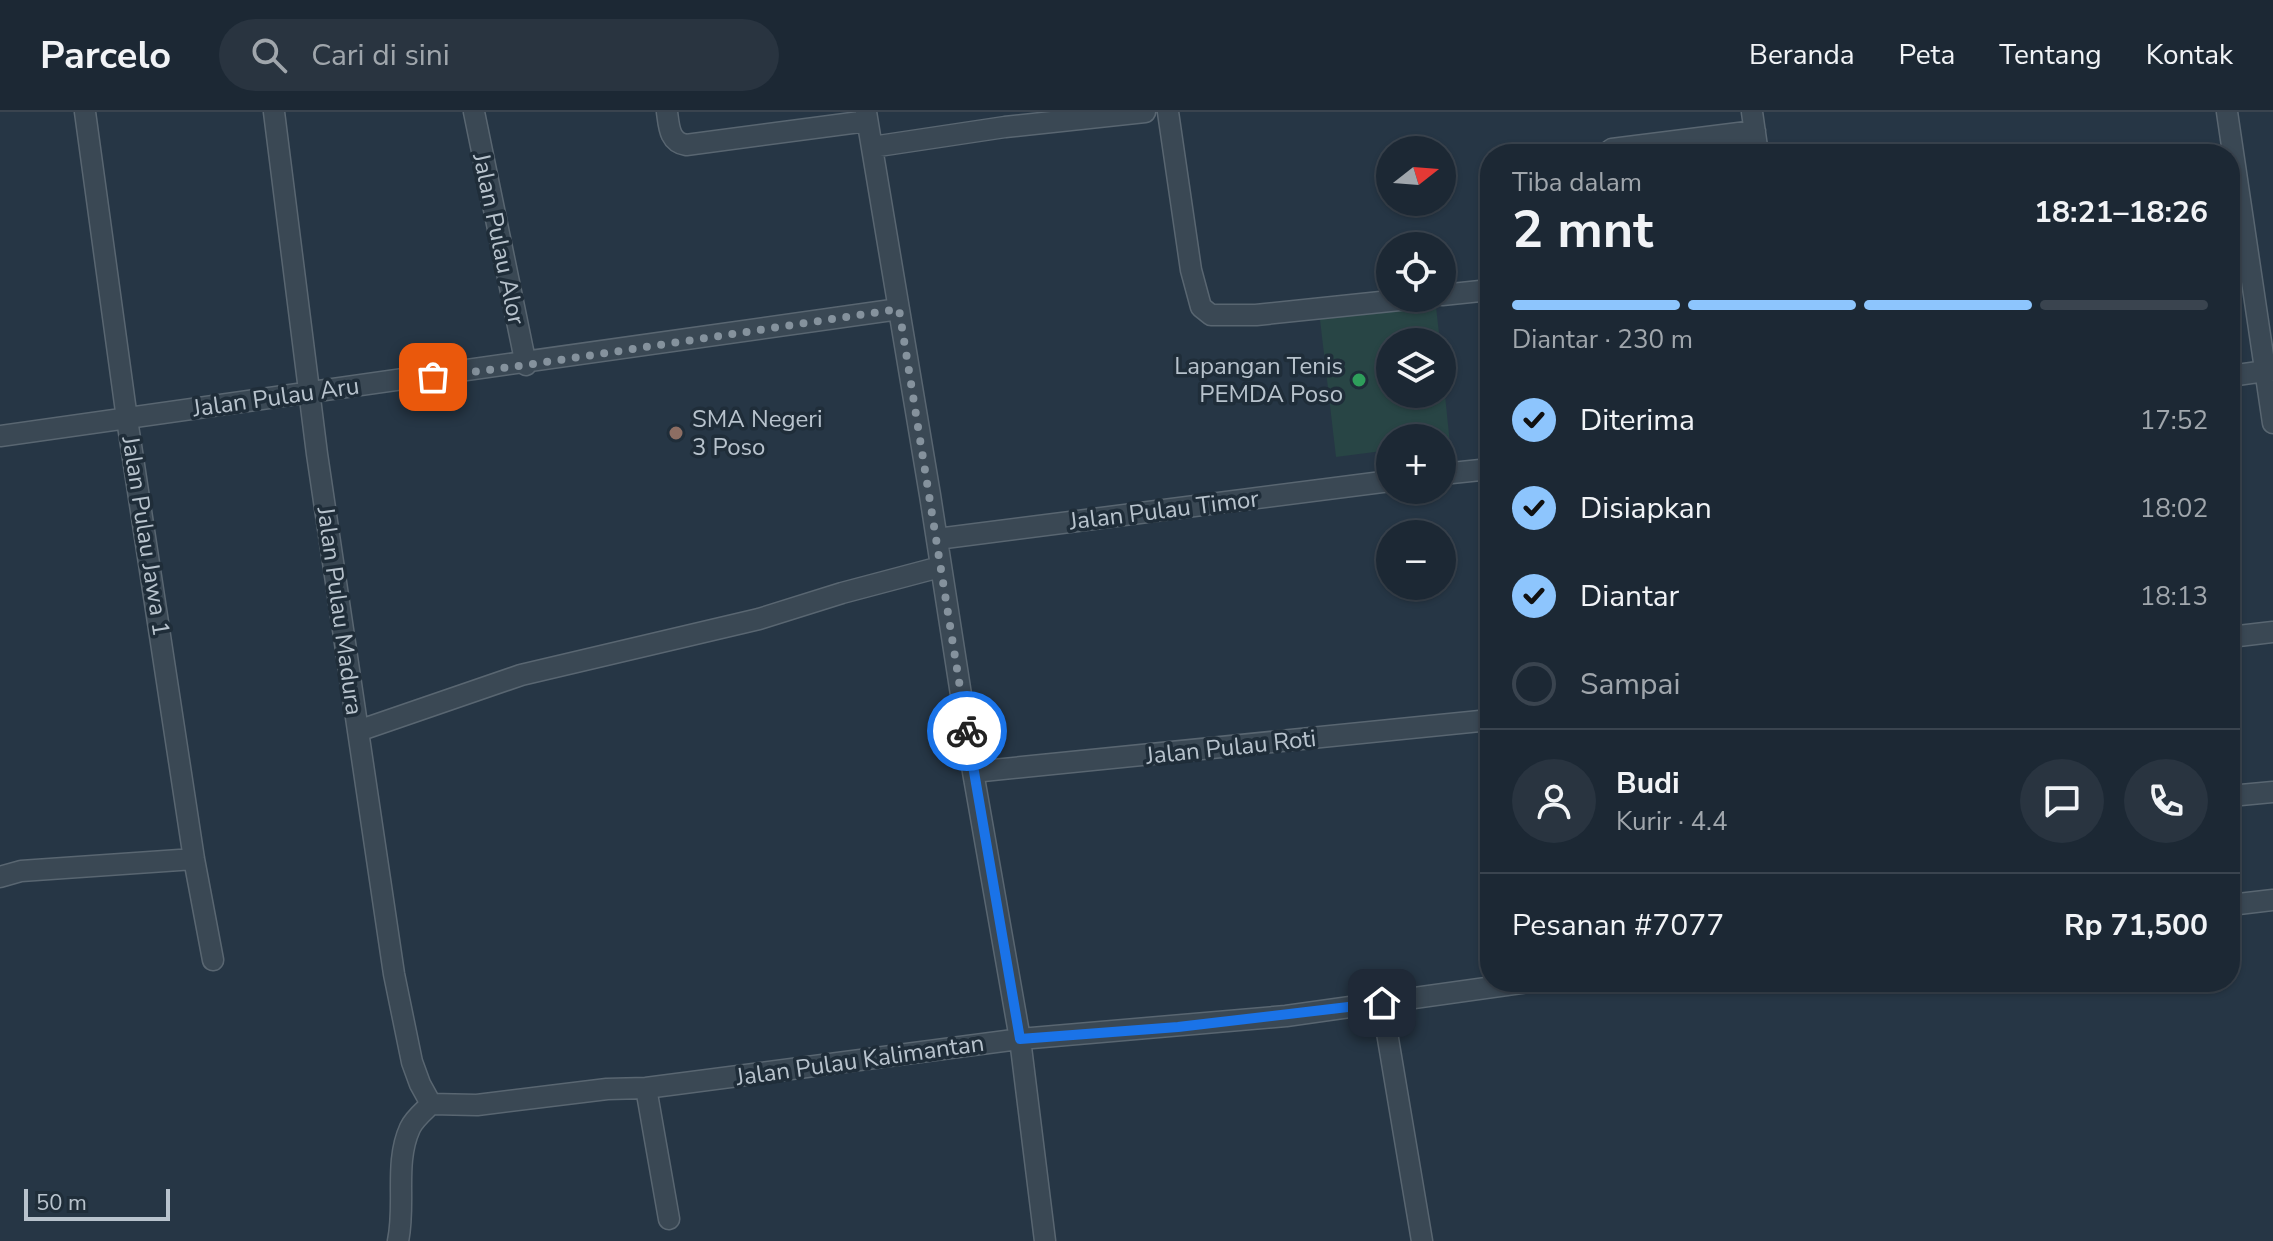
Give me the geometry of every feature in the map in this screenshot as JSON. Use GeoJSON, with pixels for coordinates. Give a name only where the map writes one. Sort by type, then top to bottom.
{"type":"FeatureCollection","features":[{"type":"Feature","properties":{"kind":"street","name":"Jalan Pulau Jawa 1"},"geometry":{"type":"LineString","coordinates":[[85,112],[127,419],[194,859],[213,960]]}},
{"type":"Feature","properties":{"kind":"street","name":"Jalan Pulau Madura"},"geometry":{"type":"LineString","coordinates":[[274,112],[308,392],[405,1033],[416,1073],[431,1104]]}},
{"type":"Feature","properties":{"kind":"street","name":"Jalan Pulau Alor"},"geometry":{"type":"LineString","coordinates":[[474,112],[526,365]]}},
{"type":"Feature","properties":{"kind":"street"},"geometry":{"type":"LineString","coordinates":[[667,112],[672,137],[686,145],[866,116],[973,772],[1020,1039],[1045,1241]]}},
{"type":"Feature","properties":{"kind":"street"},"geometry":{"type":"LineString","coordinates":[[872,147],[1005,127],[1145,112]]}},
{"type":"Feature","properties":{"kind":"street"},"geometry":{"type":"LineString","coordinates":[[1168,112],[1191,270],[1205,313],[1256,315],[1376,302]]}},
{"type":"Feature","properties":{"kind":"street"},"geometry":{"type":"LineString","coordinates":[[2227,112],[2232,144]]}},
{"type":"Feature","properties":{"kind":"street"},"geometry":{"type":"LineString","coordinates":[[1637,144],[1753,121],[1756,144]]}},
{"type":"Feature","properties":{"kind":"street"},"geometry":{"type":"LineString","coordinates":[[2240,194],[2268,371],[2273,423]]}},
{"type":"Feature","properties":{"kind":"street"},"geometry":{"type":"LineString","coordinates":[[1456,294],[1480,291]]}},
{"type":"Feature","properties":{"kind":"street","name":"Jalan Pulau Aru"},"geometry":{"type":"LineString","coordinates":[[0,436],[308,392],[526,365],[899,309]]}},
{"type":"Feature","properties":{"kind":"street"},"geometry":{"type":"LineString","coordinates":[[2240,375],[2268,371]]}},
{"type":"Feature","properties":{"kind":"street"},"geometry":{"type":"LineString","coordinates":[[1456,473],[1480,470]]}},
{"type":"Feature","properties":{"kind":"street","name":"Jalan Pulau Timor"},"geometry":{"type":"LineString","coordinates":[[937,539],[1376,483]]}},
{"type":"Feature","properties":{"kind":"street"},"geometry":{"type":"LineString","coordinates":[[358,731],[521,675],[759,619],[940,567]]}},
{"type":"Feature","properties":{"kind":"street"},"geometry":{"type":"LineString","coordinates":[[2240,636],[2273,632]]}},
{"type":"Feature","properties":{"kind":"street","name":"Jalan Pulau Roti"},"geometry":{"type":"LineString","coordinates":[[973,772],[1480,721]]}},
{"type":"Feature","properties":{"kind":"street"},"geometry":{"type":"LineString","coordinates":[[2240,795],[2273,792]]}},
{"type":"Feature","properties":{"kind":"street"},"geometry":{"type":"LineString","coordinates":[[0,877],[21,871],[194,859]]}},
{"type":"Feature","properties":{"kind":"street"},"geometry":{"type":"LineString","coordinates":[[2240,904],[2273,900]]}},
{"type":"Feature","properties":{"kind":"street","name":"Jalan Pulau Kalimantan"},"geometry":{"type":"LineString","coordinates":[[431,1104],[477,1105],[607,1089],[646,1088],[1020,1039],[1178,1027],[1480,989]]}},
{"type":"Feature","properties":{"kind":"street"},"geometry":{"type":"LineString","coordinates":[[1382,1003],[1422,1241]]}},
{"type":"Feature","properties":{"kind":"street"},"geometry":{"type":"LineString","coordinates":[[646,1088],[669,1219]]}},
{"type":"Feature","properties":{"kind":"street"},"geometry":{"type":"LineString","coordinates":[[398,1241],[403,1220],[401,1179],[404,1145],[411,1124],[431,1104]]}},
{"type":"Feature","properties":{"kind":"green space","name":"Lapangan Tenis PEMDA Poso"},"geometry":{"type":"Polygon","coordinates":[[[1376,305],[1376,312],[1437,312],[1438,328],[1376,328],[1376,408],[1446,408],[1448,424],[1376,424],[1376,452],[1336,457],[1319,311],[1376,305]]]}},
{"type":"Feature","properties":{"kind":"way so far"},"geometry":{"type":"LineString","coordinates":[[433,377],[899,309],[967,731]]}},
{"type":"Feature","properties":{"kind":"place","name":"Lapangan Tenis PEMDA Poso"},"geometry":{"type":"Point","coordinates":[1359,380]}},
{"type":"Feature","properties":{"kind":"place","name":"SMA Negeri 3 Poso"},"geometry":{"type":"Point","coordinates":[676,433]}},
{"type":"Feature","properties":{"kind":"route"},"geometry":{"type":"LineString","coordinates":[[967,731],[1020,1039],[1178,1027],[1382,1003]]}}]}
